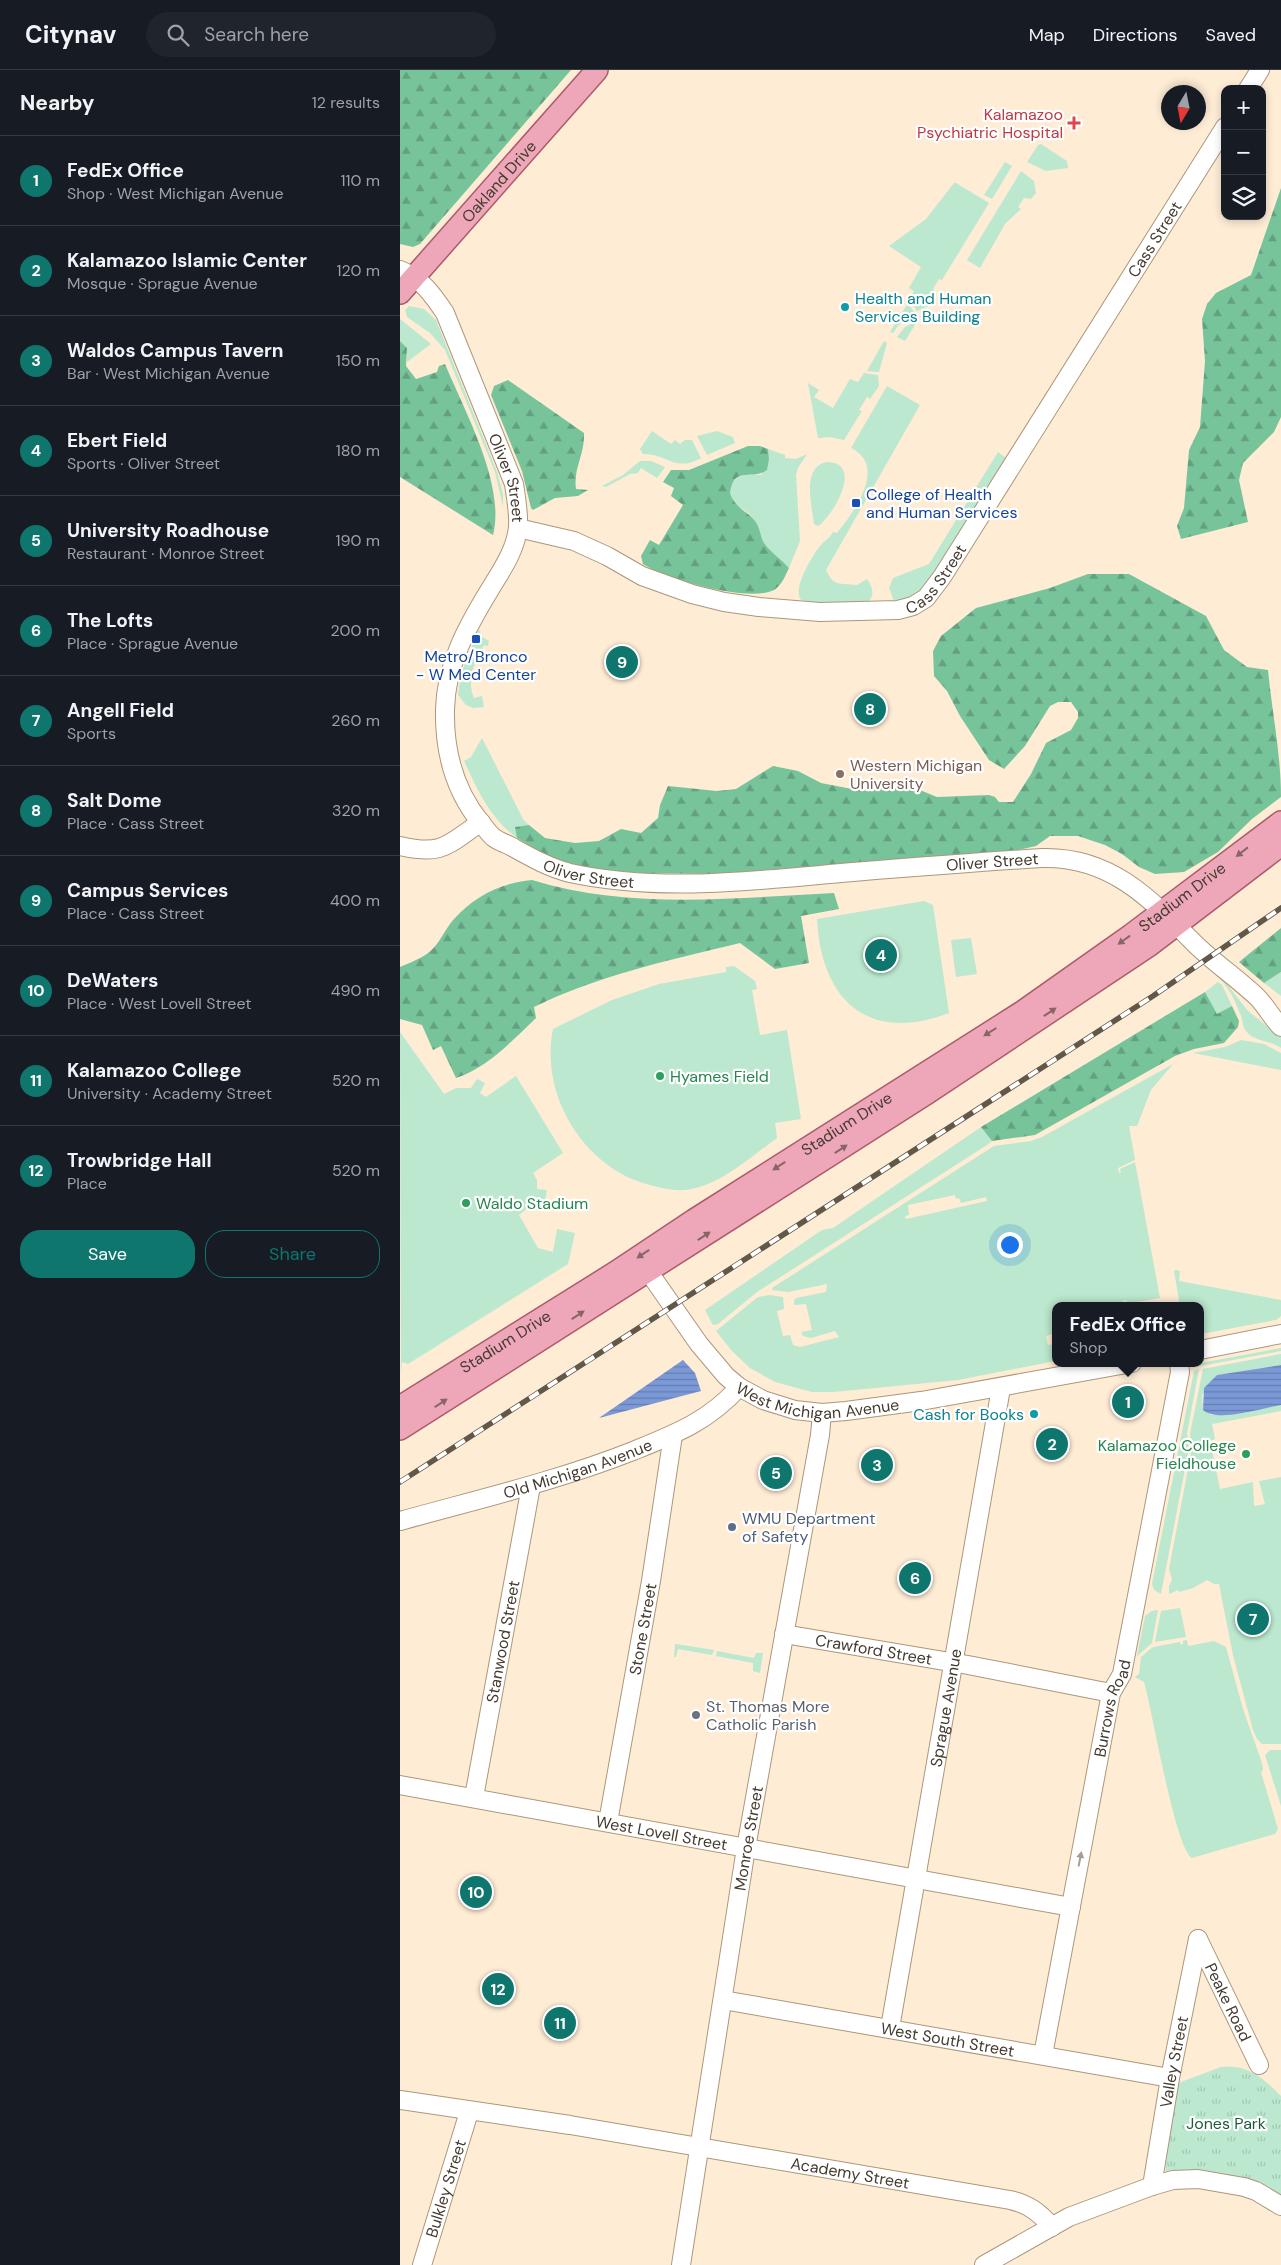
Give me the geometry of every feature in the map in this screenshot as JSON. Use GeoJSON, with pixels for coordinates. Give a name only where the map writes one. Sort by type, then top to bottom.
{"type":"FeatureCollection","features":[{"type":"Feature","properties":{"kind":"main road","name":"Oakland Drive"},"geometry":{"type":"LineString","coordinates":[[400,293],[407,273],[597,70]]}},
{"type":"Feature","properties":{"kind":"main road","name":"Stadium Drive"},"geometry":{"type":"LineString","coordinates":[[400,1429],[856,1140],[1150,946],[1171,918],[1281,822]]}},
{"type":"Feature","properties":{"kind":"main road","name":"Stadium Drive"},"geometry":{"type":"LineString","coordinates":[[400,1407],[616,1272],[694,1220],[1171,918],[1281,845]]}},
{"type":"Feature","properties":{"kind":"street"},"geometry":{"type":"LineString","coordinates":[[1251,85],[1260,70]]}},
{"type":"Feature","properties":{"kind":"street","name":"Cass Street"},"geometry":{"type":"LineString","coordinates":[[518,528],[574,541],[655,581],[724,602],[820,612],[898,610],[919,603],[931,593],[942,577],[1223,130]]}},
{"type":"Feature","properties":{"kind":"street","name":"Oliver Street"},"geometry":{"type":"LineString","coordinates":[[407,273],[435,298],[445,313],[506,459],[514,484],[518,528],[507,560],[460,642],[450,671],[446,693],[445,734],[450,764],[459,790],[494,838],[549,866],[569,873],[643,882],[758,880],[976,862],[1064,858],[1101,867],[1116,875],[1171,918],[1193,942],[1258,998],[1281,1027]]}},
{"type":"Feature","properties":{"kind":"street"},"geometry":{"type":"LineString","coordinates":[[400,846],[430,851],[443,848],[451,845],[481,822]]}},
{"type":"Feature","properties":{"kind":"street","name":"Oliver Street"},"geometry":{"type":"LineString","coordinates":[[1258,998],[1281,1006]]}},
{"type":"Feature","properties":{"kind":"street","name":"West Michigan Avenue"},"geometry":{"type":"LineString","coordinates":[[648,1271],[714,1364],[740,1387],[777,1405],[795,1410],[822,1413],[926,1400],[1111,1367]]}},
{"type":"Feature","properties":{"kind":"street"},"geometry":{"type":"LineString","coordinates":[[1204,1349],[1281,1334]]}},
{"type":"Feature","properties":{"kind":"street","name":"Burrows Road"},"geometry":{"type":"LineString","coordinates":[[1043,2055],[1112,1693],[1122,1674],[1179,1367]]}},
{"type":"Feature","properties":{"kind":"street","name":"Old Michigan Avenue"},"geometry":{"type":"LineString","coordinates":[[400,1521],[531,1486],[589,1468],[673,1435],[712,1413],[740,1387]]}},
{"type":"Feature","properties":{"kind":"street","name":"Sprague Avenue"},"geometry":{"type":"LineString","coordinates":[[890,2028],[1001,1388]]}},
{"type":"Feature","properties":{"kind":"street","name":"Monroe Street"},"geometry":{"type":"LineString","coordinates":[[681,2265],[746,1848],[820,1435],[822,1413]]}},
{"type":"Feature","properties":{"kind":"street","name":"Stone Street"},"geometry":{"type":"LineString","coordinates":[[608,1822],[652,1572],[673,1435]]}},
{"type":"Feature","properties":{"kind":"street","name":"Stanwood Street"},"geometry":{"type":"LineString","coordinates":[[474,1798],[531,1486]]}},
{"type":"Feature","properties":{"kind":"street","name":"Crawford Street"},"geometry":{"type":"LineString","coordinates":[[784,1634],[1112,1693]]}},
{"type":"Feature","properties":{"kind":"street","name":"West Lovell Street"},"geometry":{"type":"LineString","coordinates":[[400,1785],[1071,1907]]}},
{"type":"Feature","properties":{"kind":"street","name":"Peake Road"},"geometry":{"type":"LineString","coordinates":[[1198,1940],[1258,2065]]}},
{"type":"Feature","properties":{"kind":"street","name":"Valley Street"},"geometry":{"type":"LineString","coordinates":[[1152,2186],[1170,2078],[1198,1940]]}},
{"type":"Feature","properties":{"kind":"street","name":"West South Street"},"geometry":{"type":"LineString","coordinates":[[723,2000],[1170,2078]]}},
{"type":"Feature","properties":{"kind":"street","name":"Academy Street"},"geometry":{"type":"LineString","coordinates":[[400,2100],[469,2112],[570,2125],[1010,2200],[1033,2208],[1052,2227]]}},
{"type":"Feature","properties":{"kind":"street","name":"Bulkley Street"},"geometry":{"type":"LineString","coordinates":[[422,2265],[469,2112]]}},
{"type":"Feature","properties":{"kind":"street"},"geometry":{"type":"LineString","coordinates":[[984,2265],[1090,2208],[1152,2186],[1187,2179],[1216,2182],[1256,2191],[1281,2206]]}},
{"type":"Feature","properties":{"kind":"green space"},"geometry":{"type":"Polygon","coordinates":[[[400,70],[571,70],[420,244],[413,247],[400,244],[400,70]]]}},
{"type":"Feature","properties":{"kind":"green space"},"geometry":{"type":"Polygon","coordinates":[[[1041,144],[1067,161],[1068,168],[1046,171],[1027,162],[1038,145],[1041,144]]]}},
{"type":"Feature","properties":{"kind":"green space"},"geometry":{"type":"Polygon","coordinates":[[[1005,162],[1012,166],[992,199],[984,195],[1005,162]]]}},
{"type":"Feature","properties":{"kind":"green space"},"geometry":{"type":"Polygon","coordinates":[[[1021,171],[1034,181],[1036,193],[1031,199],[1024,198],[1018,207],[1021,209],[1005,224],[980,268],[967,260],[1021,171]]]}},
{"type":"Feature","properties":{"kind":"green space"},"geometry":{"type":"Polygon","coordinates":[[[954,183],[989,203],[942,280],[939,279],[933,289],[935,291],[928,306],[917,311],[909,299],[914,291],[909,288],[921,267],[889,246],[926,219],[954,183]]]}},
{"type":"Feature","properties":{"kind":"green space"},"geometry":{"type":"Polygon","coordinates":[[[1281,188],[1281,417],[1274,432],[1243,463],[1239,480],[1248,522],[1181,539],[1177,526],[1184,508],[1189,450],[1200,427],[1205,361],[1202,319],[1207,304],[1216,293],[1251,275],[1281,188]]]}},
{"type":"Feature","properties":{"kind":"green space"},"geometry":{"type":"Polygon","coordinates":[[[908,303],[914,312],[893,333],[890,332],[908,303]]]}},
{"type":"Feature","properties":{"kind":"green space"},"geometry":{"type":"Polygon","coordinates":[[[409,306],[424,309],[436,320],[497,472],[503,494],[503,507],[495,472],[445,350],[430,333],[407,317],[405,310],[409,306]]]}},
{"type":"Feature","properties":{"kind":"green space"},"geometry":{"type":"Polygon","coordinates":[[[400,319],[431,344],[407,362],[407,348],[400,341],[400,319]]]}},
{"type":"Feature","properties":{"kind":"green space"},"geometry":{"type":"Polygon","coordinates":[[[918,320],[905,341],[897,337],[905,327],[918,320]]]}},
{"type":"Feature","properties":{"kind":"green space"},"geometry":{"type":"Polygon","coordinates":[[[400,341],[407,348],[406,366],[416,379],[437,372],[439,366],[445,364],[472,425],[489,471],[494,494],[495,515],[493,535],[400,477],[400,341]]]}},
{"type":"Feature","properties":{"kind":"green space"},"geometry":{"type":"Polygon","coordinates":[[[884,341],[887,343],[879,372],[867,371],[884,341]]]}},
{"type":"Feature","properties":{"kind":"green space"},"geometry":{"type":"Polygon","coordinates":[[[864,373],[878,375],[879,386],[870,399],[867,397],[859,410],[862,411],[844,440],[830,437],[818,438],[808,383],[819,390],[814,397],[833,408],[850,379],[858,382],[864,373]]]}},
{"type":"Feature","properties":{"kind":"green space"},"geometry":{"type":"Polygon","coordinates":[[[508,380],[584,433],[583,448],[576,474],[576,489],[588,490],[578,496],[555,498],[533,510],[531,508],[522,471],[491,395],[494,386],[508,380]]]}},
{"type":"Feature","properties":{"kind":"green space"},"geometry":{"type":"Polygon","coordinates":[[[887,386],[920,405],[826,570],[835,582],[841,584],[857,585],[867,579],[872,589],[871,599],[865,604],[820,603],[801,600],[799,588],[808,565],[822,544],[833,532],[837,533],[859,502],[867,477],[867,466],[862,456],[851,448],[887,386]]]}},
{"type":"Feature","properties":{"kind":"green space"},"geometry":{"type":"Polygon","coordinates":[[[652,431],[671,444],[675,440],[680,444],[685,440],[692,440],[701,458],[684,464],[651,454],[643,454],[640,449],[652,431]]]}},
{"type":"Feature","properties":{"kind":"green space"},"geometry":{"type":"Polygon","coordinates":[[[717,431],[733,437],[735,443],[707,455],[697,436],[717,431]]]}},
{"type":"Feature","properties":{"kind":"green space"},"geometry":{"type":"Polygon","coordinates":[[[748,446],[760,446],[768,449],[767,470],[761,473],[740,476],[735,479],[730,493],[735,502],[757,523],[766,546],[789,568],[779,586],[774,590],[762,593],[746,594],[727,591],[669,576],[643,564],[641,556],[650,540],[659,545],[683,505],[671,496],[674,488],[663,482],[671,470],[689,470],[748,446]]]}},
{"type":"Feature","properties":{"kind":"green space"},"geometry":{"type":"Polygon","coordinates":[[[768,449],[785,455],[785,458],[796,459],[807,454],[796,475],[800,541],[789,568],[766,546],[754,520],[735,503],[730,493],[733,482],[740,476],[749,474],[761,475],[769,459],[768,449]]]}},
{"type":"Feature","properties":{"kind":"green space"},"geometry":{"type":"Polygon","coordinates":[[[998,452],[1006,458],[925,588],[915,597],[894,601],[889,588],[893,578],[929,564],[998,452]]]}},
{"type":"Feature","properties":{"kind":"green space"},"geometry":{"type":"Polygon","coordinates":[[[640,461],[651,461],[665,467],[657,478],[641,468],[638,473],[630,474],[606,487],[602,486],[623,475],[640,461]]]}},
{"type":"Feature","properties":{"kind":"green space"},"geometry":{"type":"Polygon","coordinates":[[[827,462],[838,465],[844,471],[845,480],[837,502],[824,521],[818,526],[814,524],[810,497],[811,479],[819,465],[827,462]]]}},
{"type":"Feature","properties":{"kind":"green space"},"geometry":{"type":"Polygon","coordinates":[[[1088,574],[1129,574],[1206,616],[1224,650],[1247,667],[1268,670],[1278,749],[1281,797],[1252,819],[1218,852],[1184,872],[1155,874],[1139,867],[1122,854],[1105,845],[1078,836],[1050,836],[1036,846],[1014,851],[714,874],[643,873],[591,869],[570,865],[551,858],[517,838],[515,827],[529,825],[545,838],[575,843],[599,841],[621,829],[641,833],[658,818],[660,805],[668,786],[717,791],[736,789],[773,766],[798,771],[821,783],[852,789],[865,789],[882,784],[894,784],[915,788],[937,797],[989,795],[995,797],[999,802],[1013,802],[1031,774],[1046,743],[1071,730],[1078,718],[1078,712],[1071,702],[1058,702],[1050,706],[1025,746],[1004,769],[989,760],[960,716],[947,691],[934,676],[933,651],[941,636],[976,608],[1050,588],[1088,574]]]}},
{"type":"Feature","properties":{"kind":"green space"},"geometry":{"type":"Polygon","coordinates":[[[479,629],[482,637],[489,641],[488,646],[484,645],[475,664],[471,684],[474,698],[482,696],[484,707],[473,708],[466,705],[458,695],[461,674],[479,629]]]}},
{"type":"Feature","properties":{"kind":"green space"},"geometry":{"type":"Polygon","coordinates":[[[482,738],[523,819],[529,825],[516,827],[517,838],[492,813],[464,761],[471,757],[482,738]]]}},
{"type":"Feature","properties":{"kind":"green space"},"geometry":{"type":"Polygon","coordinates":[[[532,880],[569,889],[644,899],[721,899],[834,893],[839,909],[801,916],[809,963],[775,969],[740,943],[609,977],[534,1007],[536,1018],[509,1044],[479,1067],[456,1078],[441,1046],[433,1050],[422,1025],[400,1019],[400,967],[428,953],[454,919],[480,897],[510,884],[532,880]]]}},
{"type":"Feature","properties":{"kind":"green space"},"geometry":{"type":"Polygon","coordinates":[[[924,901],[933,905],[949,1013],[920,1021],[895,1023],[873,1018],[854,1008],[839,993],[828,972],[820,948],[817,919],[924,901]]]}},
{"type":"Feature","properties":{"kind":"green space"},"geometry":{"type":"Polygon","coordinates":[[[1281,928],[1281,972],[1264,983],[1239,962],[1281,928]]]}},
{"type":"Feature","properties":{"kind":"green space"},"geometry":{"type":"Polygon","coordinates":[[[971,938],[977,974],[956,977],[951,940],[971,938]]]}},
{"type":"Feature","properties":{"kind":"green space","name":"Hyames Field"},"geometry":{"type":"Polygon","coordinates":[[[734,966],[755,981],[757,989],[752,990],[760,1035],[787,1030],[801,1119],[775,1123],[777,1138],[734,1170],[698,1188],[680,1190],[664,1188],[643,1183],[621,1173],[601,1160],[584,1142],[570,1122],[559,1101],[553,1077],[551,1053],[553,1029],[612,1000],[659,984],[726,972],[726,967],[734,966]]]}},
{"type":"Feature","properties":{"kind":"green space"},"geometry":{"type":"Polygon","coordinates":[[[1281,972],[1281,996],[1264,983],[1281,972]]]}},
{"type":"Feature","properties":{"kind":"green space"},"geometry":{"type":"Polygon","coordinates":[[[1218,973],[1248,1011],[1281,1037],[1281,1048],[1249,1035],[1244,1027],[1234,999],[1225,984],[1216,975],[1218,973]]]}},
{"type":"Feature","properties":{"kind":"green space"},"geometry":{"type":"Polygon","coordinates":[[[1218,982],[1222,985],[1232,1006],[1217,1015],[1205,992],[1218,982]]]}},
{"type":"Feature","properties":{"kind":"green space"},"geometry":{"type":"Polygon","coordinates":[[[1205,992],[1217,1014],[1232,1006],[1239,1021],[1238,1027],[1224,1043],[1194,1049],[1175,1056],[1035,1135],[992,1141],[981,1127],[1205,992]]]}},
{"type":"Feature","properties":{"kind":"green space","name":"Waldo Stadium"},"geometry":{"type":"Polygon","coordinates":[[[400,1032],[444,1094],[456,1088],[471,1088],[477,1079],[485,1083],[480,1093],[486,1097],[516,1076],[563,1153],[533,1173],[537,1180],[537,1189],[547,1190],[545,1200],[534,1198],[530,1206],[519,1215],[538,1248],[553,1252],[557,1229],[575,1233],[568,1264],[408,1364],[402,1362],[401,1374],[400,1032]]]}},
{"type":"Feature","properties":{"kind":"green space"},"geometry":{"type":"Polygon","coordinates":[[[1241,1040],[1264,1044],[1281,1053],[1281,1070],[1193,1053],[1225,1047],[1241,1040]]]}},
{"type":"Feature","properties":{"kind":"green space"},"geometry":{"type":"Polygon","coordinates":[[[1173,1064],[1151,1090],[1137,1126],[1129,1126],[1135,1160],[1118,1168],[1119,1173],[1121,1173],[1120,1169],[1135,1162],[1160,1298],[1136,1302],[1124,1300],[1122,1302],[1052,1302],[1052,1334],[1046,1336],[1048,1345],[1052,1344],[1052,1362],[958,1380],[833,1392],[812,1392],[775,1382],[750,1368],[732,1351],[716,1331],[758,1297],[770,1295],[783,1297],[784,1309],[777,1311],[783,1336],[790,1335],[793,1345],[800,1347],[839,1337],[835,1331],[811,1338],[803,1336],[801,1332],[812,1330],[806,1304],[794,1305],[796,1298],[826,1292],[827,1284],[788,1292],[772,1290],[772,1288],[994,1146],[1031,1141],[1042,1137],[1173,1064]],[[955,1195],[908,1205],[909,1215],[905,1216],[906,1219],[987,1201],[986,1197],[961,1203],[959,1198],[956,1199],[955,1195]]]}},
{"type":"Feature","properties":{"kind":"green space"},"geometry":{"type":"Polygon","coordinates":[[[981,1127],[992,1141],[987,1145],[757,1292],[718,1324],[713,1325],[705,1310],[822,1230],[833,1228],[981,1127]]]}},
{"type":"Feature","properties":{"kind":"green space"},"geometry":{"type":"Polygon","coordinates":[[[1174,1271],[1180,1271],[1179,1281],[1281,1300],[1281,1316],[1276,1320],[1204,1333],[1204,1302],[1179,1302],[1174,1271]]]}},
{"type":"Feature","properties":{"kind":"green space"},"geometry":{"type":"Polygon","coordinates":[[[1281,1348],[1281,1351],[1204,1365],[1204,1362],[1281,1348]]]}},
{"type":"Feature","properties":{"kind":"green space"},"geometry":{"type":"Polygon","coordinates":[[[1281,1354],[1281,1365],[1217,1375],[1202,1395],[1203,1410],[1211,1415],[1281,1405],[1281,1411],[1212,1424],[1215,1439],[1210,1441],[1220,1489],[1253,1482],[1254,1506],[1265,1504],[1259,1481],[1281,1477],[1281,1744],[1262,1744],[1257,1739],[1253,1730],[1233,1655],[1219,1584],[1214,1584],[1207,1580],[1193,1588],[1179,1592],[1178,1590],[1169,1594],[1169,1586],[1172,1580],[1169,1569],[1192,1448],[1190,1434],[1203,1369],[1281,1354]]]}},
{"type":"Feature","properties":{"kind":"green space"},"geometry":{"type":"Polygon","coordinates":[[[1199,1369],[1187,1433],[1189,1448],[1161,1594],[1154,1590],[1152,1584],[1194,1371],[1199,1369]]]}},
{"type":"Feature","properties":{"kind":"green space"},"geometry":{"type":"Polygon","coordinates":[[[1180,1608],[1186,1637],[1155,1642],[1161,1611],[1180,1608]]]}},
{"type":"Feature","properties":{"kind":"green space"},"geometry":{"type":"Polygon","coordinates":[[[1158,1610],[1152,1643],[1137,1656],[1145,1616],[1152,1611],[1158,1610]]]}},
{"type":"Feature","properties":{"kind":"green space"},"geometry":{"type":"Polygon","coordinates":[[[1187,1640],[1188,1646],[1214,1641],[1226,1647],[1243,1709],[1262,1763],[1263,1770],[1261,1772],[1278,1829],[1275,1834],[1192,1858],[1185,1849],[1171,1805],[1144,1682],[1135,1677],[1139,1674],[1141,1657],[1153,1647],[1180,1642],[1181,1645],[1183,1641],[1187,1640]]]}},
{"type":"Feature","properties":{"kind":"green space"},"geometry":{"type":"Polygon","coordinates":[[[675,1644],[714,1650],[712,1655],[678,1649],[676,1657],[674,1657],[675,1644]]]}},
{"type":"Feature","properties":{"kind":"green space"},"geometry":{"type":"Polygon","coordinates":[[[717,1651],[754,1658],[756,1653],[763,1653],[760,1673],[753,1671],[753,1663],[716,1656],[717,1651]]]}},
{"type":"Feature","properties":{"kind":"green space"},"geometry":{"type":"Polygon","coordinates":[[[1270,1750],[1281,1750],[1281,1806],[1265,1755],[1270,1750]]]}},
{"type":"Feature","properties":{"kind":"green space","name":"Jones Park"},"geometry":{"type":"Polygon","coordinates":[[[1221,2067],[1239,2067],[1247,2070],[1262,2078],[1281,2096],[1281,2198],[1166,2174],[1165,2155],[1176,2087],[1181,2082],[1221,2067]]]}},
{"type":"Feature","properties":{"kind":"water"},"geometry":{"type":"Polygon","coordinates":[[[683,1360],[695,1373],[701,1391],[599,1418],[683,1360]]]}},
{"type":"Feature","properties":{"kind":"water"},"geometry":{"type":"Polygon","coordinates":[[[1281,1365],[1281,1405],[1229,1415],[1210,1414],[1203,1410],[1204,1388],[1217,1375],[1281,1365]]]}},
{"type":"Feature","properties":{"kind":"railway"},"geometry":{"type":"LineString","coordinates":[[400,1482],[1153,996],[1281,908]]}},
{"type":"Feature","properties":{"kind":"place","name":"Kalamazoo Psychiatric Hospital"},"geometry":{"type":"Point","coordinates":[1074,123]}},
{"type":"Feature","properties":{"kind":"place","name":"Health and Human Services Building"},"geometry":{"type":"Point","coordinates":[845,307]}},
{"type":"Feature","properties":{"kind":"place","name":"College of Health and Human Services"},"geometry":{"type":"Point","coordinates":[856,503]}},
{"type":"Feature","properties":{"kind":"place","name":"Metro/Bronco - W Med Center"},"geometry":{"type":"Point","coordinates":[476,639]}},
{"type":"Feature","properties":{"kind":"place","name":"Campus Services"},"geometry":{"type":"Point","coordinates":[622,662]}},
{"type":"Feature","properties":{"kind":"place","name":"Salt Dome"},"geometry":{"type":"Point","coordinates":[870,709]}},
{"type":"Feature","properties":{"kind":"place","name":"Western Michigan University"},"geometry":{"type":"Point","coordinates":[840,774]}},
{"type":"Feature","properties":{"kind":"place","name":"Ebert Field"},"geometry":{"type":"Point","coordinates":[881,955]}},
{"type":"Feature","properties":{"kind":"place","name":"Hyames Field"},"geometry":{"type":"Point","coordinates":[660,1076]}},
{"type":"Feature","properties":{"kind":"place","name":"Waldo Stadium"},"geometry":{"type":"Point","coordinates":[466,1203]}},
{"type":"Feature","properties":{"kind":"place","name":"FedEx Office"},"geometry":{"type":"Point","coordinates":[1128,1402]}},
{"type":"Feature","properties":{"kind":"place","name":"Cash for Books"},"geometry":{"type":"Point","coordinates":[1034,1414]}},
{"type":"Feature","properties":{"kind":"place","name":"Kalamazoo Islamic Center"},"geometry":{"type":"Point","coordinates":[1052,1444]}},
{"type":"Feature","properties":{"kind":"place","name":"Kalamazoo College Fieldhouse"},"geometry":{"type":"Point","coordinates":[1246,1454]}},
{"type":"Feature","properties":{"kind":"place","name":"Waldos Campus Tavern"},"geometry":{"type":"Point","coordinates":[877,1465]}},
{"type":"Feature","properties":{"kind":"place","name":"University Roadhouse"},"geometry":{"type":"Point","coordinates":[776,1473]}},
{"type":"Feature","properties":{"kind":"place","name":"WMU Department of Safety"},"geometry":{"type":"Point","coordinates":[732,1527]}},
{"type":"Feature","properties":{"kind":"place","name":"The Lofts"},"geometry":{"type":"Point","coordinates":[915,1578]}},
{"type":"Feature","properties":{"kind":"place","name":"Angell Field"},"geometry":{"type":"Point","coordinates":[1253,1619]}},
{"type":"Feature","properties":{"kind":"place","name":"St. Thomas More Catholic Parish"},"geometry":{"type":"Point","coordinates":[696,1715]}},
{"type":"Feature","properties":{"kind":"place","name":"DeWaters"},"geometry":{"type":"Point","coordinates":[476,1892]}},
{"type":"Feature","properties":{"kind":"place","name":"Trowbridge Hall"},"geometry":{"type":"Point","coordinates":[498,1989]}},
{"type":"Feature","properties":{"kind":"place","name":"Kalamazoo College"},"geometry":{"type":"Point","coordinates":[560,2023]}}]}
